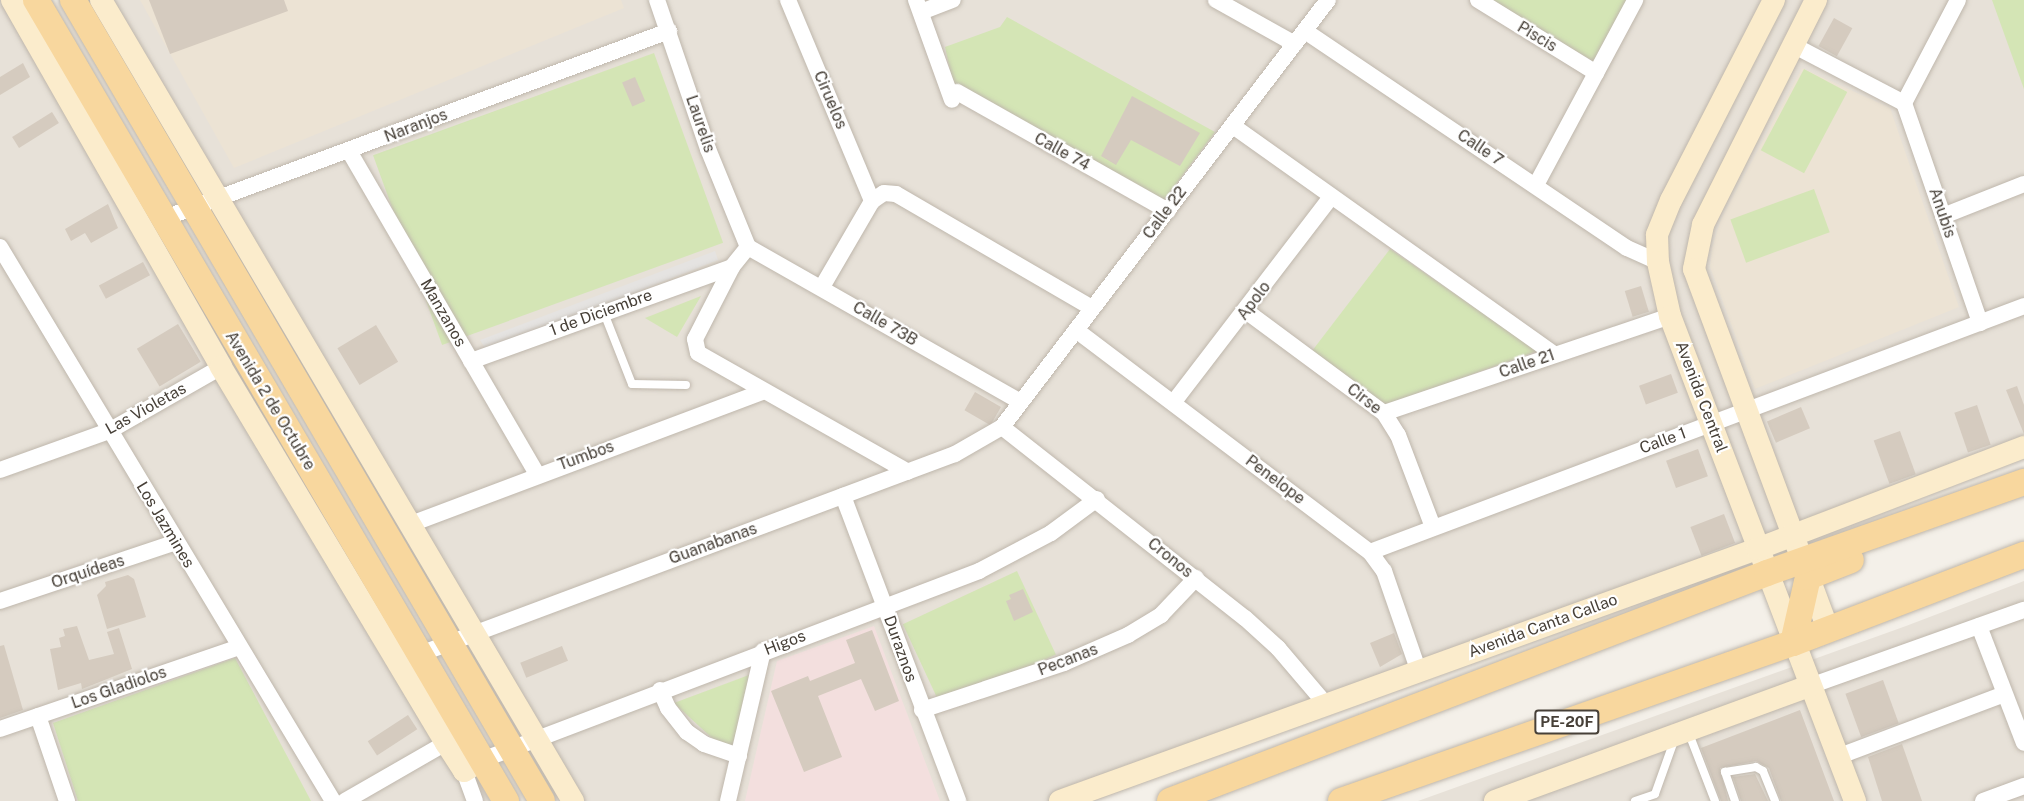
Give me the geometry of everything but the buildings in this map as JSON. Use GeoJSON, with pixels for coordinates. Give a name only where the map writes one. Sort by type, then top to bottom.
{"type":"FeatureCollection","features":[{"type":"Feature","properties":{"kind":"main road","name":"Avenida 2 de Octubre"},"geometry":{"type":"LineString","coordinates":[[36,0],[162,219],[420,654],[473,766],[506,801]]}},
{"type":"Feature","properties":{"kind":"main road","name":"Avenida 2 de Octubre"},"geometry":{"type":"LineString","coordinates":[[74,0],[193,209],[450,643],[523,744],[542,801]]}},
{"type":"Feature","properties":{"kind":"main road","name":"Avenida Canta Callao"},"geometry":{"type":"LineString","coordinates":[[1170,801],[1767,573],[1805,569],[1928,516],[2024,482]]}},
{"type":"Feature","properties":{"kind":"main road","name":"PE-20F"},"geometry":{"type":"LineString","coordinates":[[1341,801],[1793,643],[2024,555]]}},
{"type":"Feature","properties":{"kind":"main road"},"geometry":{"type":"LineString","coordinates":[[1793,643],[1805,569]]}},
{"type":"Feature","properties":{"kind":"street","name":"Avenida 2 de Octubre"},"geometry":{"type":"LineString","coordinates":[[12,0],[221,367],[446,743]]}},
{"type":"Feature","properties":{"kind":"street","name":"Avenida 2 de Octubre"},"geometry":{"type":"LineString","coordinates":[[101,0],[217,200],[476,633],[523,744]]}},
{"type":"Feature","properties":{"kind":"street","name":"Laurelis"},"geometry":{"type":"LineString","coordinates":[[657,0],[708,149],[748,247]]}},
{"type":"Feature","properties":{"kind":"street","name":"Ciruelos"},"geometry":{"type":"LineString","coordinates":[[788,0],[872,201]]}},
{"type":"Feature","properties":{"kind":"street"},"geometry":{"type":"LineString","coordinates":[[919,6],[953,0]]}},
{"type":"Feature","properties":{"kind":"street","name":"Calle 7"},"geometry":{"type":"LineString","coordinates":[[1216,0],[1300,38],[1536,185],[1627,248],[1658,262]]}},
{"type":"Feature","properties":{"kind":"street","name":"Calle 22"},"geometry":{"type":"LineString","coordinates":[[1002,427],[1328,0]]}},
{"type":"Feature","properties":{"kind":"street"},"geometry":{"type":"LineString","coordinates":[[1536,185],[1635,0]]}},
{"type":"Feature","properties":{"kind":"street","name":"Avenida Central"},"geometry":{"type":"LineString","coordinates":[[1774,0],[1671,200],[1658,235],[1658,262],[1670,316],[1855,801]]}},
{"type":"Feature","properties":{"kind":"street"},"geometry":{"type":"LineString","coordinates":[[1816,0],[1703,225],[1695,269],[1744,410],[1828,630]]}},
{"type":"Feature","properties":{"kind":"street"},"geometry":{"type":"LineString","coordinates":[[1793,45],[1904,103],[1958,0]]}},
{"type":"Feature","properties":{"kind":"street","name":"Piscis"},"geometry":{"type":"LineString","coordinates":[[1481,1],[1596,73]]}},
{"type":"Feature","properties":{"kind":"street","name":"Calle 74"},"geometry":{"type":"LineString","coordinates":[[919,6],[955,96],[1168,211]]}},
{"type":"Feature","properties":{"kind":"street","name":"Naranjos"},"geometry":{"type":"LineString","coordinates":[[162,219],[349,152],[669,31]]}},
{"type":"Feature","properties":{"kind":"street","name":"Anubis"},"geometry":{"type":"LineString","coordinates":[[1904,103],[1980,323]]}},
{"type":"Feature","properties":{"kind":"street"},"geometry":{"type":"LineString","coordinates":[[1233,126],[1554,354]]}},
{"type":"Feature","properties":{"kind":"street","name":"Manzanos"},"geometry":{"type":"LineString","coordinates":[[349,152],[537,474]]}},
{"type":"Feature","properties":{"kind":"street"},"geometry":{"type":"LineString","coordinates":[[1943,216],[2024,184]]}},
{"type":"Feature","properties":{"kind":"street"},"geometry":{"type":"LineString","coordinates":[[822,287],[872,201],[884,193],[896,194],[1092,308]]}},
{"type":"Feature","properties":{"kind":"street","name":"Apolo"},"geometry":{"type":"LineString","coordinates":[[1173,403],[1246,311],[1331,196]]}},
{"type":"Feature","properties":{"kind":"street","name":"Los Jazmines"},"geometry":{"type":"LineString","coordinates":[[0,247],[333,801]]}},
{"type":"Feature","properties":{"kind":"street"},"geometry":{"type":"LineString","coordinates":[[748,247],[732,267],[694,339],[694,347],[762,392],[908,472]]}},
{"type":"Feature","properties":{"kind":"street","name":"Calle 73B"},"geometry":{"type":"LineString","coordinates":[[748,247],[1021,402]]}},
{"type":"Feature","properties":{"kind":"street","name":"1 de Diciembre"},"geometry":{"type":"LineString","coordinates":[[471,361],[732,267]]}},
{"type":"Feature","properties":{"kind":"street","name":"Calle 1"},"geometry":{"type":"LineString","coordinates":[[1370,552],[1433,526],[2024,306]]}},
{"type":"Feature","properties":{"kind":"street","name":"Cirse"},"geometry":{"type":"LineString","coordinates":[[1246,311],[1384,413],[1398,435],[1433,526]]}},
{"type":"Feature","properties":{"kind":"street","name":"Calle 21"},"geometry":{"type":"LineString","coordinates":[[1384,413],[1670,316]]}},
{"type":"Feature","properties":{"kind":"street","name":"Penelope"},"geometry":{"type":"LineString","coordinates":[[1076,330],[1370,552],[1384,571],[1419,672]]}},
{"type":"Feature","properties":{"kind":"street","name":"Las Violetas"},"geometry":{"type":"LineString","coordinates":[[0,470],[109,431],[221,367]]}},
{"type":"Feature","properties":{"kind":"street","name":"Tumbos"},"geometry":{"type":"LineString","coordinates":[[411,524],[537,474],[762,392]]}},
{"type":"Feature","properties":{"kind":"street","name":"Guanabanas"},"geometry":{"type":"LineString","coordinates":[[420,654],[955,454],[1002,427]]}},
{"type":"Feature","properties":{"kind":"street","name":"Cronos"},"geometry":{"type":"LineString","coordinates":[[1002,427],[1097,499],[1278,648],[1324,702]]}},
{"type":"Feature","properties":{"kind":"street","name":"Avenida Canta Callao"},"geometry":{"type":"LineString","coordinates":[[1060,801],[1324,702],[1419,672],[1757,549],[2024,447]]}},
{"type":"Feature","properties":{"kind":"street","name":"Duraznos"},"geometry":{"type":"LineString","coordinates":[[843,496],[958,801]]}},
{"type":"Feature","properties":{"kind":"street","name":"Higos"},"geometry":{"type":"LineString","coordinates":[[473,766],[660,690],[1011,556],[1051,533],[1097,499]]}},
{"type":"Feature","properties":{"kind":"street","name":"Orquídeas"},"geometry":{"type":"LineString","coordinates":[[0,601],[176,542]]}},
{"type":"Feature","properties":{"kind":"street","name":"Pecanas"},"geometry":{"type":"LineString","coordinates":[[922,710],[1064,663],[1128,635],[1161,615],[1196,579]]}},
{"type":"Feature","properties":{"kind":"street"},"geometry":{"type":"LineString","coordinates":[[1507,799],[1810,686],[2024,610]]}},
{"type":"Feature","properties":{"kind":"street"},"geometry":{"type":"LineString","coordinates":[[1980,626],[2024,743]]}},
{"type":"Feature","properties":{"kind":"street","name":"Los Gladiolos"},"geometry":{"type":"LineString","coordinates":[[0,729],[239,647]]}},
{"type":"Feature","properties":{"kind":"street"},"geometry":{"type":"LineString","coordinates":[[728,801],[764,651]]}},
{"type":"Feature","properties":{"kind":"street"},"geometry":{"type":"LineString","coordinates":[[660,690],[668,708],[687,732],[704,744],[740,756]]}},
{"type":"Feature","properties":{"kind":"street"},"geometry":{"type":"LineString","coordinates":[[1838,757],[2006,694]]}},
{"type":"Feature","properties":{"kind":"street"},"geometry":{"type":"LineString","coordinates":[[38,716],[67,801]]}},
{"type":"Feature","properties":{"kind":"street"},"geometry":{"type":"LineString","coordinates":[[345,801],[446,743],[473,766],[475,801]]}},
{"type":"Feature","properties":{"kind":"street"},"geometry":{"type":"LineString","coordinates":[[523,744],[573,801]]}},
{"type":"Feature","properties":{"kind":"street"},"geometry":{"type":"LineString","coordinates":[[1983,801],[2024,786]]}},
{"type":"Feature","properties":{"kind":"lane"},"geometry":{"type":"LineString","coordinates":[[604,312],[632,384],[686,385]]}},
{"type":"Feature","properties":{"kind":"lane"},"geometry":{"type":"LineString","coordinates":[[1635,801],[1656,797],[1682,733]]}},
{"type":"Feature","properties":{"kind":"lane"},"geometry":{"type":"LineString","coordinates":[[1682,733],[1715,801]]}},
{"type":"Feature","properties":{"kind":"lane"},"geometry":{"type":"LineString","coordinates":[[1736,801],[1725,772],[1756,767],[1763,771],[1775,801]]}},
{"type":"Feature","properties":{"kind":"shaded area"},"geometry":{"type":"Polygon","coordinates":[[[0,0],[24,0],[490,801],[0,801],[0,0]]]}},
{"type":"Feature","properties":{"kind":"shaded area"},"geometry":{"type":"Polygon","coordinates":[[[94,0],[2024,0],[2024,459],[1094,801],[567,801],[94,0]]]}},
{"type":"Feature","properties":{"kind":"shaded area"},"geometry":{"type":"Polygon","coordinates":[[[140,0],[621,0],[624,8],[234,168],[140,0]]]}},
{"type":"Feature","properties":{"kind":"shaded area"},"geometry":{"type":"Polygon","coordinates":[[[1802,68],[1890,108],[1959,307],[1755,389],[1710,267],[1712,248],[1721,219],[1802,68]]]}},
{"type":"Feature","properties":{"kind":"shaded area"},"geometry":{"type":"Polygon","coordinates":[[[715,251],[718,260],[487,351],[480,340],[715,251]]]}},
{"type":"Feature","properties":{"kind":"shaded area"},"geometry":{"type":"Polygon","coordinates":[[[2024,581],[2024,801],[1418,801],[1906,626],[2024,581]]]}},
{"type":"Feature","properties":{"kind":"shaded area"},"geometry":{"type":"Polygon","coordinates":[[[874,626],[940,801],[745,801],[777,661],[874,626]]]}},
{"type":"Feature","properties":{"kind":"green space"},"geometry":{"type":"Polygon","coordinates":[[[1492,0],[1627,0],[1594,62],[1492,0]]]}},
{"type":"Feature","properties":{"kind":"green space"},"geometry":{"type":"Polygon","coordinates":[[[1992,0],[2024,0],[2024,89],[1992,0]]]}},
{"type":"Feature","properties":{"kind":"green space"},"geometry":{"type":"Polygon","coordinates":[[[1007,17],[1215,132],[1158,208],[955,93],[945,47],[1000,27],[1007,17]]]}},
{"type":"Feature","properties":{"kind":"green space"},"geometry":{"type":"Polygon","coordinates":[[[654,53],[723,243],[442,345],[373,155],[654,53]]]}},
{"type":"Feature","properties":{"kind":"green space"},"geometry":{"type":"Polygon","coordinates":[[[1804,69],[1847,92],[1804,173],[1761,150],[1804,69]]]}},
{"type":"Feature","properties":{"kind":"green space"},"geometry":{"type":"Polygon","coordinates":[[[1814,189],[1830,232],[1746,263],[1730,219],[1814,189]]]}},
{"type":"Feature","properties":{"kind":"green space"},"geometry":{"type":"Polygon","coordinates":[[[1390,249],[1537,351],[1384,406],[1312,351],[1390,249]]]}},
{"type":"Feature","properties":{"kind":"green space"},"geometry":{"type":"Polygon","coordinates":[[[701,296],[677,337],[645,318],[701,296]]]}},
{"type":"Feature","properties":{"kind":"green space"},"geometry":{"type":"Polygon","coordinates":[[[1017,571],[1056,654],[942,708],[903,624],[1017,571]]]}},
{"type":"Feature","properties":{"kind":"green space"},"geometry":{"type":"Polygon","coordinates":[[[235,658],[311,801],[78,801],[53,723],[235,658]]]}},
{"type":"Feature","properties":{"kind":"green space"},"geometry":{"type":"Polygon","coordinates":[[[749,675],[733,748],[713,739],[674,703],[749,675]]]}}]}
